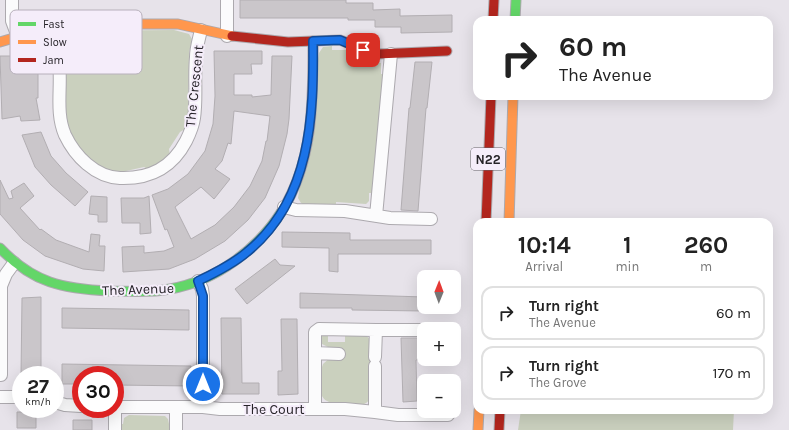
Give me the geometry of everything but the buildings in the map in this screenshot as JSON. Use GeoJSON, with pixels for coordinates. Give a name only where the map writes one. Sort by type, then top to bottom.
{"type":"FeatureCollection","features":[{"type":"Feature","properties":{"kind":"main road"},"geometry":{"type":"LineString","coordinates":[[493,16],[494,0]]}},
{"type":"Feature","properties":{"kind":"main road"},"geometry":{"type":"LineString","coordinates":[[516,0],[516,16]]}},
{"type":"Feature","properties":{"kind":"main road","name":"The Crescent"},"geometry":{"type":"LineString","coordinates":[[142,24],[183,25],[227,36],[268,40],[340,40],[373,54],[447,51]]}},
{"type":"Feature","properties":{"kind":"main road","name":"The Crescent"},"geometry":{"type":"LineString","coordinates":[[0,42],[10,40]]}},
{"type":"Feature","properties":{"kind":"main road","name":"The Avenue"},"geometry":{"type":"LineString","coordinates":[[0,248],[14,263],[46,281],[59,286],[89,290],[161,291],[178,288],[198,281],[247,252],[262,238],[275,222],[284,207],[300,171],[309,136],[312,104],[313,41]]}},
{"type":"Feature","properties":{"kind":"main road","name":"N22"},"geometry":{"type":"LineString","coordinates":[[486,218],[491,100]]}},
{"type":"Feature","properties":{"kind":"main road","name":"N22"},"geometry":{"type":"LineString","coordinates":[[509,218],[513,100]]}},
{"type":"Feature","properties":{"kind":"main road"},"geometry":{"type":"LineString","coordinates":[[478,430],[479,414]]}},
{"type":"Feature","properties":{"kind":"main road"},"geometry":{"type":"LineString","coordinates":[[499,430],[500,414]]}},
{"type":"Feature","properties":{"kind":"street"},"geometry":{"type":"LineString","coordinates":[[227,0],[227,36]]}},
{"type":"Feature","properties":{"kind":"street","name":"The Crescent"},"geometry":{"type":"LineString","coordinates":[[59,74],[60,116],[68,141],[73,150],[95,170],[114,178],[128,178],[152,174],[166,166],[181,151],[192,127],[194,118],[195,58],[201,30]]}},
{"type":"Feature","properties":{"kind":"street"},"geometry":{"type":"LineString","coordinates":[[376,216],[391,54]]}},
{"type":"Feature","properties":{"kind":"street"},"geometry":{"type":"LineString","coordinates":[[284,207],[296,210],[345,211],[376,216],[431,219]]}},
{"type":"Feature","properties":{"kind":"street"},"geometry":{"type":"LineString","coordinates":[[1,375],[1,286],[6,274],[14,263]]}},
{"type":"Feature","properties":{"kind":"street"},"geometry":{"type":"LineString","coordinates":[[198,281],[203,296],[203,407]]}},
{"type":"Feature","properties":{"kind":"street"},"geometry":{"type":"LineString","coordinates":[[315,409],[315,332],[319,329],[417,330]]}},
{"type":"Feature","properties":{"kind":"street"},"geometry":{"type":"LineString","coordinates":[[375,412],[376,330]]}},
{"type":"Feature","properties":{"kind":"street"},"geometry":{"type":"LineString","coordinates":[[314,354],[339,354]]}},
{"type":"Feature","properties":{"kind":"street"},"geometry":{"type":"LineString","coordinates":[[0,397],[12,397]]}},
{"type":"Feature","properties":{"kind":"street"},"geometry":{"type":"LineString","coordinates":[[176,407],[176,430]]}},
{"type":"Feature","properties":{"kind":"street","name":"The Court"},"geometry":{"type":"LineString","coordinates":[[124,408],[203,407],[220,409],[345,409],[398,415],[417,415]]}},
{"type":"Feature","properties":{"kind":"street"},"geometry":{"type":"LineString","coordinates":[[115,418],[115,430]]}},
{"type":"Feature","properties":{"kind":"green space"},"geometry":{"type":"Polygon","coordinates":[[[142,30],[174,30],[189,34],[192,39],[189,53],[188,117],[185,129],[180,132],[169,149],[170,155],[148,169],[144,167],[117,173],[101,167],[87,157],[74,141],[67,122],[62,74],[142,74],[142,30]]]}},
{"type":"Feature","properties":{"kind":"green space"},"geometry":{"type":"Polygon","coordinates":[[[332,46],[332,50],[347,50],[367,61],[381,63],[381,74],[385,74],[374,193],[369,193],[369,201],[366,204],[336,202],[336,205],[304,205],[298,198],[319,53],[323,47],[332,46]]]}},
{"type":"Feature","properties":{"kind":"green space"},"geometry":{"type":"Polygon","coordinates":[[[328,333],[328,342],[345,342],[345,333],[361,334],[369,339],[371,343],[370,398],[365,404],[359,405],[329,402],[322,396],[321,370],[323,364],[341,348],[330,348],[322,344],[322,335],[328,333]]]}},
{"type":"Feature","properties":{"kind":"green space"},"geometry":{"type":"Polygon","coordinates":[[[520,414],[734,414],[733,430],[518,430],[520,414]]]}},
{"type":"Feature","properties":{"kind":"green space"},"geometry":{"type":"Polygon","coordinates":[[[129,415],[165,416],[168,419],[169,424],[172,425],[172,430],[120,430],[120,424],[123,424],[124,418],[129,415]]]}},
{"type":"Feature","properties":{"kind":"traffic: fast"},"geometry":{"type":"LineString","coordinates":[[515,16],[516,0]]}},
{"type":"Feature","properties":{"kind":"traffic: fast"},"geometry":{"type":"LineString","coordinates":[[0,248],[24,269],[50,282],[63,286],[110,291],[163,290],[187,285],[204,279],[219,271],[234,261],[261,238],[282,211]]}},
{"type":"Feature","properties":{"kind":"traffic: slow"},"geometry":{"type":"LineString","coordinates":[[142,24],[178,24],[232,36]]}},
{"type":"Feature","properties":{"kind":"traffic: slow"},"geometry":{"type":"LineString","coordinates":[[0,42],[10,39]]}},
{"type":"Feature","properties":{"kind":"traffic: slow"},"geometry":{"type":"LineString","coordinates":[[282,211],[293,191],[300,171],[310,129],[313,85],[313,41]]}},
{"type":"Feature","properties":{"kind":"traffic: slow"},"geometry":{"type":"LineString","coordinates":[[509,218],[513,100]]}},
{"type":"Feature","properties":{"kind":"traffic: slow"},"geometry":{"type":"LineString","coordinates":[[478,430],[479,414]]}},
{"type":"Feature","properties":{"kind":"traffic: jam"},"geometry":{"type":"LineString","coordinates":[[493,16],[494,0]]}},
{"type":"Feature","properties":{"kind":"traffic: jam"},"geometry":{"type":"LineString","coordinates":[[232,36],[288,42],[340,40],[377,54],[447,51]]}},
{"type":"Feature","properties":{"kind":"traffic: jam"},"geometry":{"type":"LineString","coordinates":[[486,218],[491,100]]}},
{"type":"Feature","properties":{"kind":"traffic: jam"},"geometry":{"type":"LineString","coordinates":[[499,430],[500,414]]}},
{"type":"Feature","properties":{"kind":"route"},"geometry":{"type":"LineString","coordinates":[[203,384],[203,296],[202,289],[198,281],[213,274],[247,252],[262,238],[275,222],[293,189],[305,155],[309,136],[312,104],[313,41],[340,40],[363,50]]}}]}
